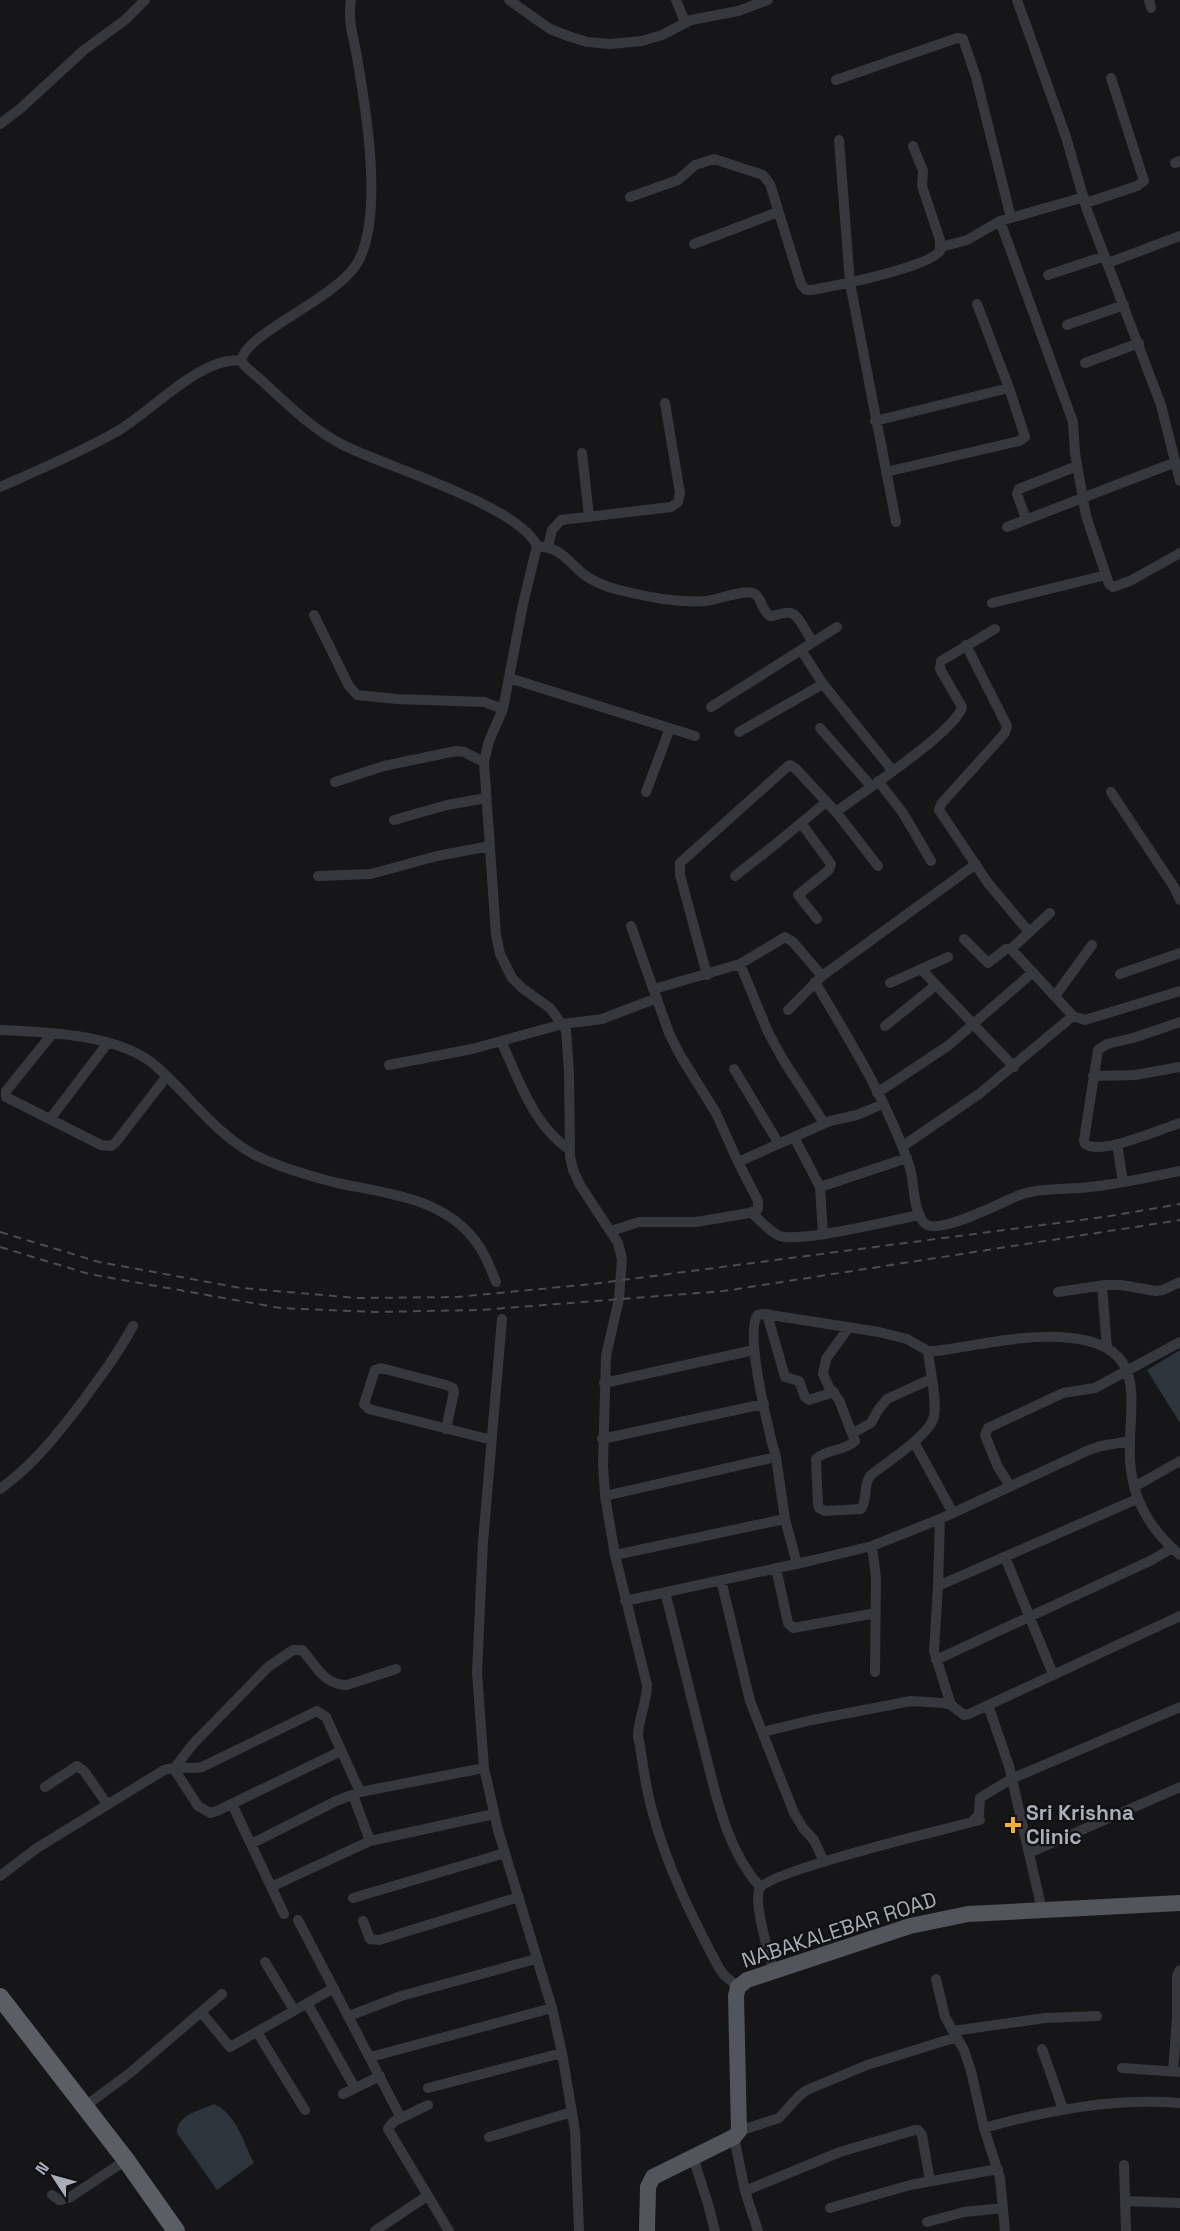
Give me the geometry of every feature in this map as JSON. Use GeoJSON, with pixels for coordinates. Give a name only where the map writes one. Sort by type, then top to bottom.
{"type":"FeatureCollection","features":[{"type":"Feature","properties":{"kind":"highway"},"geometry":{"type":"LineString","coordinates":[[0,1997],[84,2107],[165,2231]]}},
{"type":"Feature","properties":{"kind":"highway"},"geometry":{"type":"LineString","coordinates":[[0,2011],[176,2231]]}},
{"type":"Feature","properties":{"kind":"main road","name":"NABAKALEBAR ROAD"},"geometry":{"type":"LineString","coordinates":[[737,2134],[736,1996],[738,1987],[747,1980],[910,1926],[968,1914],[1180,1903]]}},
{"type":"Feature","properties":{"kind":"main road"},"geometry":{"type":"LineString","coordinates":[[647,2231],[650,2182],[659,2173],[737,2134]]}},
{"type":"Feature","properties":{"kind":"street"},"geometry":{"type":"LineString","coordinates":[[241,361],[244,351],[255,341],[346,278],[359,261],[367,241],[371,214],[370,165],[358,64],[349,15],[351,0]]}},
{"type":"Feature","properties":{"kind":"street"},"geometry":{"type":"LineString","coordinates":[[509,0],[550,28],[568,36],[587,42],[610,44],[662,35],[685,22],[738,11],[768,0]]}},
{"type":"Feature","properties":{"kind":"street"},"geometry":{"type":"LineString","coordinates":[[676,0],[685,22]]}},
{"type":"Feature","properties":{"kind":"street"},"geometry":{"type":"LineString","coordinates":[[1017,0],[1066,137],[1085,200],[1161,405],[1180,481]]}},
{"type":"Feature","properties":{"kind":"street"},"geometry":{"type":"LineString","coordinates":[[0,124],[84,50],[125,20],[139,2]]}},
{"type":"Feature","properties":{"kind":"street"},"geometry":{"type":"LineString","coordinates":[[836,80],[957,38],[963,39],[976,77],[1005,220],[1073,422],[1077,466],[1086,516],[1106,575],[1111,586],[1117,587],[1180,553]]}},
{"type":"Feature","properties":{"kind":"street"},"geometry":{"type":"LineString","coordinates":[[941,247],[967,240],[1005,220],[1137,186],[1144,181],[1111,78]]}},
{"type":"Feature","properties":{"kind":"street"},"geometry":{"type":"LineString","coordinates":[[839,140],[850,283],[896,522]]}},
{"type":"Feature","properties":{"kind":"street"},"geometry":{"type":"LineString","coordinates":[[630,197],[678,180],[694,165],[714,159],[763,175],[770,184],[803,288],[811,290],[850,283],[932,259],[940,251],[941,247],[922,186],[923,171],[913,146]]}},
{"type":"Feature","properties":{"kind":"street"},"geometry":{"type":"LineString","coordinates":[[693,244],[778,212]]}},
{"type":"Feature","properties":{"kind":"street"},"geometry":{"type":"LineString","coordinates":[[1048,275],[1180,236]]}},
{"type":"Feature","properties":{"kind":"street"},"geometry":{"type":"LineString","coordinates":[[886,472],[1023,440],[1025,433],[977,304]]}},
{"type":"Feature","properties":{"kind":"street"},"geometry":{"type":"LineString","coordinates":[[1067,325],[1124,305]]}},
{"type":"Feature","properties":{"kind":"street"},"geometry":{"type":"LineString","coordinates":[[1085,363],[1138,343]]}},
{"type":"Feature","properties":{"kind":"street"},"geometry":{"type":"LineString","coordinates":[[0,487],[59,461],[119,430],[205,368],[227,360],[241,361],[302,418],[324,434],[495,511],[527,533],[542,547],[564,555],[594,581],[616,590],[663,600],[705,601],[753,592],[758,597],[765,613],[770,616],[791,613],[813,642]]}},
{"type":"Feature","properties":{"kind":"street"},"geometry":{"type":"LineString","coordinates":[[875,421],[1009,388]]}},
{"type":"Feature","properties":{"kind":"street"},"geometry":{"type":"LineString","coordinates":[[665,403],[680,493],[678,502],[670,507],[589,516],[561,520],[556,523],[542,547],[523,604],[503,709],[489,741],[484,762],[500,954],[512,978],[550,1008],[563,1024],[568,1039],[570,1150],[573,1170],[580,1185],[618,1243],[622,1259],[617,1309],[606,1356],[604,1383],[602,1439],[605,1496],[625,1601],[647,1685],[638,1736],[651,1809],[664,1850],[689,1911],[718,1968],[738,1987]]}},
{"type":"Feature","properties":{"kind":"street"},"geometry":{"type":"LineString","coordinates":[[582,453],[589,516]]}},
{"type":"Feature","properties":{"kind":"street"},"geometry":{"type":"LineString","coordinates":[[1007,527],[1176,462]]}},
{"type":"Feature","properties":{"kind":"street"},"geometry":{"type":"LineString","coordinates":[[1026,519],[1017,494],[1019,489],[1077,466]]}},
{"type":"Feature","properties":{"kind":"street"},"geometry":{"type":"LineString","coordinates":[[992,603],[1106,575]]}},
{"type":"Feature","properties":{"kind":"street"},"geometry":{"type":"LineString","coordinates":[[314,615],[349,686],[357,695],[484,702],[503,709]]}},
{"type":"Feature","properties":{"kind":"street"},"geometry":{"type":"LineString","coordinates":[[711,707],[837,627]]}},
{"type":"Feature","properties":{"kind":"street"},"geometry":{"type":"LineString","coordinates":[[836,812],[949,726],[962,710],[960,702],[940,669],[940,664],[945,657],[995,629]]}},
{"type":"Feature","properties":{"kind":"street"},"geometry":{"type":"LineString","coordinates":[[966,645],[1007,726],[1005,733],[939,807],[988,883],[1029,932]]}},
{"type":"Feature","properties":{"kind":"street"},"geometry":{"type":"LineString","coordinates":[[801,650],[823,684],[892,770]]}},
{"type":"Feature","properties":{"kind":"street"},"geometry":{"type":"LineString","coordinates":[[509,678],[695,736]]}},
{"type":"Feature","properties":{"kind":"street"},"geometry":{"type":"LineString","coordinates":[[740,732],[823,684]]}},
{"type":"Feature","properties":{"kind":"street"},"geometry":{"type":"LineString","coordinates":[[646,792],[670,728]]}},
{"type":"Feature","properties":{"kind":"street"},"geometry":{"type":"LineString","coordinates":[[820,728],[903,813],[931,861]]}},
{"type":"Feature","properties":{"kind":"street"},"geometry":{"type":"LineString","coordinates":[[335,782],[384,766],[456,751],[464,752],[484,762]]}},
{"type":"Feature","properties":{"kind":"street"},"geometry":{"type":"LineString","coordinates":[[707,975],[680,875],[680,863],[790,765],[836,812],[878,866]]}},
{"type":"Feature","properties":{"kind":"street"},"geometry":{"type":"LineString","coordinates":[[1111,792],[1174,887],[1180,900]]}},
{"type":"Feature","properties":{"kind":"street"},"geometry":{"type":"LineString","coordinates":[[394,820],[447,805],[486,798]]}},
{"type":"Feature","properties":{"kind":"street"},"geometry":{"type":"LineString","coordinates":[[735,876],[826,802]]}},
{"type":"Feature","properties":{"kind":"street"},"geometry":{"type":"LineString","coordinates":[[801,823],[831,864],[829,870],[798,895],[818,919]]}},
{"type":"Feature","properties":{"kind":"street"},"geometry":{"type":"LineString","coordinates":[[318,876],[371,874],[437,856],[490,846]]}},
{"type":"Feature","properties":{"kind":"street"},"geometry":{"type":"LineString","coordinates":[[788,1010],[819,979],[976,864]]}},
{"type":"Feature","properties":{"kind":"street"},"geometry":{"type":"LineString","coordinates":[[1011,950],[1050,913]]}},
{"type":"Feature","properties":{"kind":"street"},"geometry":{"type":"LineString","coordinates":[[611,1231],[639,1222],[685,1223],[751,1212],[758,1209],[759,1205],[716,1113],[669,1033],[631,926]]}},
{"type":"Feature","properties":{"kind":"street"},"geometry":{"type":"LineString","coordinates":[[389,1065],[434,1058],[563,1024],[602,1019],[656,994],[740,964],[785,937],[793,942],[819,979],[878,1093],[903,1146],[920,1215],[924,1222],[934,1227],[974,1215],[1026,1193],[1089,1188],[1180,1172]]}},
{"type":"Feature","properties":{"kind":"street"},"geometry":{"type":"LineString","coordinates":[[964,939],[988,963],[1006,949],[1011,950],[1073,1016],[1080,1020],[1101,1016],[1180,992]]}},
{"type":"Feature","properties":{"kind":"street"},"geometry":{"type":"LineString","coordinates":[[1054,996],[1092,945]]}},
{"type":"Feature","properties":{"kind":"street"},"geometry":{"type":"LineString","coordinates":[[1120,974],[1180,952]]}},
{"type":"Feature","properties":{"kind":"street"},"geometry":{"type":"LineString","coordinates":[[890,983],[948,957]]}},
{"type":"Feature","properties":{"kind":"street"},"geometry":{"type":"LineString","coordinates":[[740,964],[768,1032],[824,1124]]}},
{"type":"Feature","properties":{"kind":"street"},"geometry":{"type":"LineString","coordinates":[[921,969],[1014,1067]]}},
{"type":"Feature","properties":{"kind":"street"},"geometry":{"type":"LineString","coordinates":[[878,1093],[920,1066],[1033,972]]}},
{"type":"Feature","properties":{"kind":"street"},"geometry":{"type":"LineString","coordinates":[[885,1026],[936,985]]}},
{"type":"Feature","properties":{"kind":"street"},"geometry":{"type":"LineString","coordinates":[[903,1146],[979,1094],[1073,1016]]}},
{"type":"Feature","properties":{"kind":"street"},"geometry":{"type":"LineString","coordinates":[[1180,1022],[1102,1047],[1096,1055],[1085,1144],[1091,1147],[1117,1144],[1180,1123]]}},
{"type":"Feature","properties":{"kind":"street"},"geometry":{"type":"LineString","coordinates":[[0,1030],[53,1033],[107,1044],[141,1055],[167,1076],[217,1130],[253,1154],[277,1166],[305,1174],[409,1198],[454,1221],[474,1239],[484,1253],[496,1282]]}},
{"type":"Feature","properties":{"kind":"street"},"geometry":{"type":"LineString","coordinates":[[53,1033],[5,1094],[8,1099],[100,1145],[111,1146],[167,1076]]}},
{"type":"Feature","properties":{"kind":"street"},"geometry":{"type":"LineString","coordinates":[[501,1041],[535,1114],[550,1134],[570,1150]]}},
{"type":"Feature","properties":{"kind":"street"},"geometry":{"type":"LineString","coordinates":[[50,1119],[107,1044]]}},
{"type":"Feature","properties":{"kind":"street"},"geometry":{"type":"LineString","coordinates":[[1093,1076],[1136,1075],[1180,1067]]}},
{"type":"Feature","properties":{"kind":"street"},"geometry":{"type":"LineString","coordinates":[[734,1069],[779,1144]]}},
{"type":"Feature","properties":{"kind":"street"},"geometry":{"type":"LineString","coordinates":[[738,1162],[837,1118],[857,1115],[883,1104]]}},
{"type":"Feature","properties":{"kind":"street"},"geometry":{"type":"LineString","coordinates":[[794,1137],[820,1187],[822,1234]]}},
{"type":"Feature","properties":{"kind":"street"},"geometry":{"type":"LineString","coordinates":[[1117,1144],[1123,1182]]}},
{"type":"Feature","properties":{"kind":"street"},"geometry":{"type":"LineString","coordinates":[[820,1187],[907,1158]]}},
{"type":"Feature","properties":{"kind":"street"},"geometry":{"type":"LineString","coordinates":[[751,1212],[774,1233],[782,1237],[822,1234],[920,1215]]}},
{"type":"Feature","properties":{"kind":"street"},"geometry":{"type":"LineString","coordinates":[[1058,1292],[1102,1286],[1156,1291],[1180,1282]]}},
{"type":"Feature","properties":{"kind":"street"},"geometry":{"type":"LineString","coordinates":[[1102,1286],[1107,1348]]}},
{"type":"Feature","properties":{"kind":"street"},"geometry":{"type":"LineString","coordinates":[[767,1314],[786,1377],[799,1381],[805,1397],[809,1400],[834,1392]]}},
{"type":"Feature","properties":{"kind":"street"},"geometry":{"type":"LineString","coordinates":[[797,1564],[785,1519],[776,1457],[754,1350],[755,1318],[758,1315],[767,1314],[901,1337],[928,1351],[936,1352],[1045,1337],[1073,1338],[1101,1344],[1107,1348],[1122,1362],[1132,1391],[1129,1456],[1137,1499],[1157,1531],[1176,1551],[1028,1616],[936,1660]]}},
{"type":"Feature","properties":{"kind":"street"},"geometry":{"type":"LineString","coordinates":[[502,1319],[483,1542],[477,1673],[484,1768],[494,1815],[552,2008],[562,2053],[572,2112],[579,2231]]}},
{"type":"Feature","properties":{"kind":"street"},"geometry":{"type":"LineString","coordinates":[[0,1489],[50,1444],[116,1357],[133,1326]]}},
{"type":"Feature","properties":{"kind":"street"},"geometry":{"type":"LineString","coordinates":[[849,1327],[826,1359],[824,1366],[825,1381],[839,1400],[855,1443],[816,1458],[818,1505],[822,1510],[861,1509],[865,1502],[866,1484],[870,1476],[927,1431],[934,1417],[928,1351]]}},
{"type":"Feature","properties":{"kind":"street"},"geometry":{"type":"LineString","coordinates":[[1010,1486],[991,1452],[985,1435],[988,1428],[1063,1393],[1089,1390],[1127,1372],[1180,1342]]}},
{"type":"Feature","properties":{"kind":"street"},"geometry":{"type":"LineString","coordinates":[[604,1383],[754,1350]]}},
{"type":"Feature","properties":{"kind":"street"},"geometry":{"type":"LineString","coordinates":[[446,1429],[453,1388],[446,1384],[381,1368],[375,1370],[364,1404],[369,1410],[446,1429],[492,1440]]}},
{"type":"Feature","properties":{"kind":"street"},"geometry":{"type":"LineString","coordinates":[[853,1433],[871,1423],[887,1399],[931,1379]]}},
{"type":"Feature","properties":{"kind":"street"},"geometry":{"type":"LineString","coordinates":[[602,1439],[764,1404]]}},
{"type":"Feature","properties":{"kind":"street"},"geometry":{"type":"LineString","coordinates":[[625,1601],[872,1546],[940,1519],[1089,1450],[1130,1441]]}},
{"type":"Feature","properties":{"kind":"street"},"geometry":{"type":"LineString","coordinates":[[914,1442],[952,1513]]}},
{"type":"Feature","properties":{"kind":"street"},"geometry":{"type":"LineString","coordinates":[[605,1496],[776,1457]]}},
{"type":"Feature","properties":{"kind":"street"},"geometry":{"type":"LineString","coordinates":[[1134,1487],[1180,1461]]}},
{"type":"Feature","properties":{"kind":"street"},"geometry":{"type":"LineString","coordinates":[[938,1586],[1137,1499]]}},
{"type":"Feature","properties":{"kind":"street"},"geometry":{"type":"LineString","coordinates":[[615,1555],[785,1519]]}},
{"type":"Feature","properties":{"kind":"street"},"geometry":{"type":"LineString","coordinates":[[940,1519],[934,1642],[936,1660],[951,1705]]}},
{"type":"Feature","properties":{"kind":"street"},"geometry":{"type":"LineString","coordinates":[[872,1546],[876,1578],[875,1672]]}},
{"type":"Feature","properties":{"kind":"street"},"geometry":{"type":"LineString","coordinates":[[1005,1557],[1053,1674]]}},
{"type":"Feature","properties":{"kind":"street"},"geometry":{"type":"LineString","coordinates":[[776,1568],[788,1623],[794,1628],[876,1613]]}},
{"type":"Feature","properties":{"kind":"street"},"geometry":{"type":"LineString","coordinates":[[721,1580],[744,1679],[763,1732],[794,1813],[814,1840],[824,1862]]}},
{"type":"Feature","properties":{"kind":"street"},"geometry":{"type":"LineString","coordinates":[[665,1592],[717,1797],[731,1841],[746,1870],[760,1887]]}},
{"type":"Feature","properties":{"kind":"street"},"geometry":{"type":"LineString","coordinates":[[763,1732],[898,1702],[922,1701],[951,1705],[964,1715],[1180,1616]]}},
{"type":"Feature","properties":{"kind":"street"},"geometry":{"type":"LineString","coordinates":[[176,1766],[193,1744],[257,1678],[292,1650],[302,1650],[325,1679],[338,1685],[347,1686],[396,1669]]}},
{"type":"Feature","properties":{"kind":"street"},"geometry":{"type":"LineString","coordinates":[[988,1705],[1005,1751],[1042,1910]]}},
{"type":"Feature","properties":{"kind":"street"},"geometry":{"type":"LineString","coordinates":[[774,1971],[758,1898],[760,1887],[777,1877],[824,1862],[976,1821],[980,1798],[1011,1779],[1180,1707]]}},
{"type":"Feature","properties":{"kind":"street"},"geometry":{"type":"LineString","coordinates":[[0,1876],[37,1848],[164,1770],[176,1766],[195,1769],[202,1767],[317,1711],[326,1717],[341,1751],[370,1841]]}},
{"type":"Feature","properties":{"kind":"street"},"geometry":{"type":"LineString","coordinates":[[176,1766],[179,1778],[198,1806],[210,1813],[341,1751]]}},
{"type":"Feature","properties":{"kind":"street"},"geometry":{"type":"LineString","coordinates":[[45,1787],[77,1766],[107,1804]]}},
{"type":"Feature","properties":{"kind":"street"},"geometry":{"type":"LineString","coordinates":[[251,1844],[356,1793],[484,1768]]}},
{"type":"Feature","properties":{"kind":"street"},"geometry":{"type":"LineString","coordinates":[[1029,1853],[1180,1787]]}},
{"type":"Feature","properties":{"kind":"street"},"geometry":{"type":"LineString","coordinates":[[232,1804],[284,1914]]}},
{"type":"Feature","properties":{"kind":"street"},"geometry":{"type":"LineString","coordinates":[[271,1887],[370,1841],[494,1815]]}},
{"type":"Feature","properties":{"kind":"street"},"geometry":{"type":"LineString","coordinates":[[352,1898],[505,1853]]}},
{"type":"Feature","properties":{"kind":"street"},"geometry":{"type":"LineString","coordinates":[[363,1921],[370,1939],[379,1940],[519,1897]]}},
{"type":"Feature","properties":{"kind":"street"},"geometry":{"type":"LineString","coordinates":[[298,1920],[401,2118]]}},
{"type":"Feature","properties":{"kind":"street"},"geometry":{"type":"LineString","coordinates":[[348,2016],[401,1996],[536,1959]]}},
{"type":"Feature","properties":{"kind":"street"},"geometry":{"type":"LineString","coordinates":[[265,1962],[294,2010]]}},
{"type":"Feature","properties":{"kind":"street"},"geometry":{"type":"LineString","coordinates":[[1122,2068],[1177,2071],[1177,1977],[1180,1970]]}},
{"type":"Feature","properties":{"kind":"street"},"geometry":{"type":"LineString","coordinates":[[936,1979],[942,2008],[971,2072],[984,2128],[998,2169],[1005,2231]]}},
{"type":"Feature","properties":{"kind":"street"},"geometry":{"type":"LineString","coordinates":[[201,2012],[230,2047],[334,1988]]}},
{"type":"Feature","properties":{"kind":"street"},"geometry":{"type":"LineString","coordinates":[[84,2107],[130,2073],[222,1995]]}},
{"type":"Feature","properties":{"kind":"street"},"geometry":{"type":"LineString","coordinates":[[307,2003],[355,2088]]}},
{"type":"Feature","properties":{"kind":"street"},"geometry":{"type":"LineString","coordinates":[[371,2057],[552,2008]]}},
{"type":"Feature","properties":{"kind":"street"},"geometry":{"type":"LineString","coordinates":[[758,2231],[745,2191],[737,2134],[779,2118],[802,2093],[816,2086],[955,2034],[1045,2018],[1097,2016]]}},
{"type":"Feature","properties":{"kind":"street"},"geometry":{"type":"LineString","coordinates":[[257,2032],[305,2110]]}},
{"type":"Feature","properties":{"kind":"street"},"geometry":{"type":"LineString","coordinates":[[1042,2049],[1063,2109]]}},
{"type":"Feature","properties":{"kind":"street"},"geometry":{"type":"LineString","coordinates":[[428,2088],[562,2053]]}},
{"type":"Feature","properties":{"kind":"street"},"geometry":{"type":"LineString","coordinates":[[343,2094],[380,2076]]}},
{"type":"Feature","properties":{"kind":"street"},"geometry":{"type":"LineString","coordinates":[[984,2128],[1063,2109],[1122,2101],[1180,2100]]}},
{"type":"Feature","properties":{"kind":"street"},"geometry":{"type":"LineString","coordinates":[[428,2105],[390,2125],[389,2133],[449,2231]]}},
{"type":"Feature","properties":{"kind":"street"},"geometry":{"type":"LineString","coordinates":[[489,2137],[572,2112]]}},
{"type":"Feature","properties":{"kind":"street"},"geometry":{"type":"LineString","coordinates":[[745,2191],[840,2152],[915,2130],[922,2135],[930,2181]]}},
{"type":"Feature","properties":{"kind":"street"},"geometry":{"type":"LineString","coordinates":[[693,2157],[715,2231]]}},
{"type":"Feature","properties":{"kind":"street"},"geometry":{"type":"LineString","coordinates":[[52,2195],[59,2200],[69,2198],[122,2163]]}},
{"type":"Feature","properties":{"kind":"street"},"geometry":{"type":"LineString","coordinates":[[1124,2165],[1126,2231]]}},
{"type":"Feature","properties":{"kind":"street"},"geometry":{"type":"LineString","coordinates":[[830,2208],[930,2181],[998,2169]]}},
{"type":"Feature","properties":{"kind":"street"},"geometry":{"type":"LineString","coordinates":[[375,2231],[427,2196]]}},
{"type":"Feature","properties":{"kind":"street"},"geometry":{"type":"LineString","coordinates":[[1125,2201],[1180,2203]]}},
{"type":"Feature","properties":{"kind":"street"},"geometry":{"type":"LineString","coordinates":[[927,2222],[964,2212],[1004,2208]]}},
{"type":"Feature","properties":{"kind":"shaded area"},"geometry":{"type":"Polygon","coordinates":[[[1180,1350],[1180,1423],[1147,1370],[1180,1350]]]}},
{"type":"Feature","properties":{"kind":"shaded area"},"geometry":{"type":"Polygon","coordinates":[[[214,2104],[222,2108],[234,2122],[254,2163],[217,2190],[177,2133],[185,2117],[214,2104]]]}},
{"type":"Feature","properties":{"kind":"railway"},"geometry":{"type":"LineString","coordinates":[[0,1232],[99,1262],[241,1288],[358,1298],[457,1297],[592,1284],[1104,1217],[1180,1204]]}},
{"type":"Feature","properties":{"kind":"railway"},"geometry":{"type":"LineString","coordinates":[[0,1247],[89,1274],[280,1308],[374,1312],[480,1310],[724,1291],[1180,1220]]}},
{"type":"Feature","properties":{"kind":"place","name":"Sri Krishna Clinic"},"geometry":{"type":"Point","coordinates":[1013,1825]}}]}
